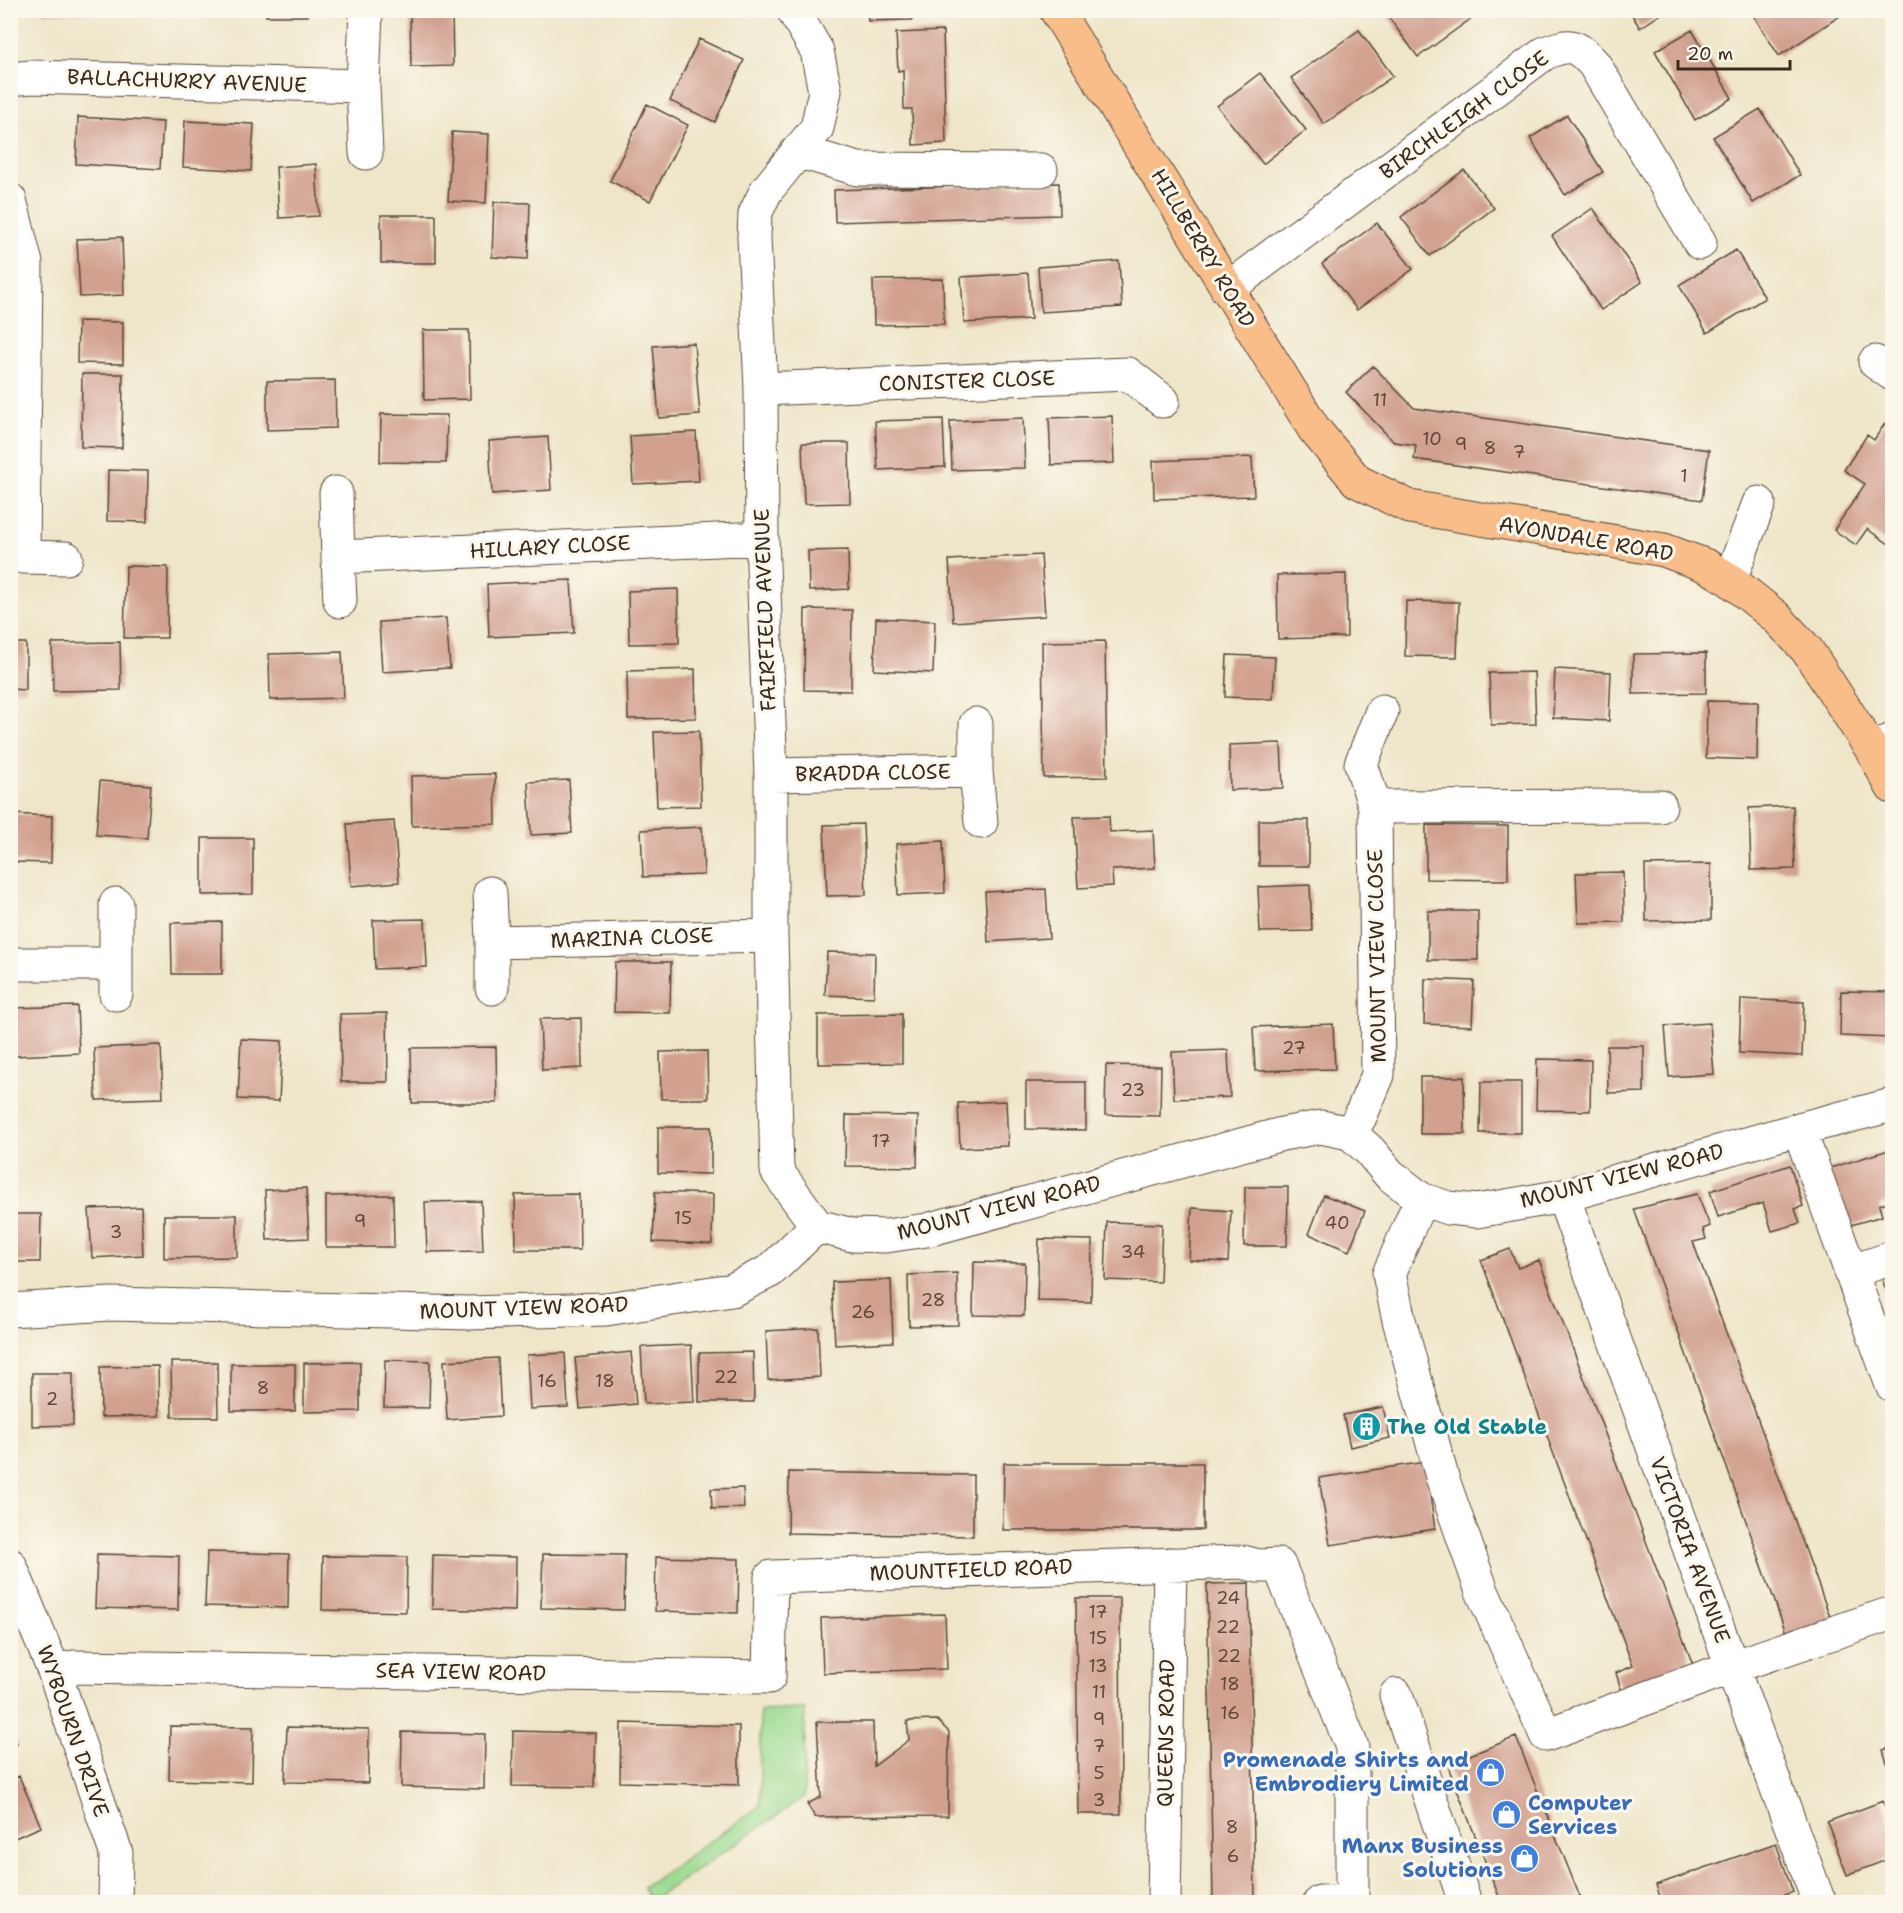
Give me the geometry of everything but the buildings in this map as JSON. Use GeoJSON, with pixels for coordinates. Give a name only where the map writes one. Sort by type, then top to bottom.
{"type":"FeatureCollection","features":[{"type":"Feature","properties":{"kind":"highway","name":"HILLBERRY ROAD"},"geometry":{"type":"LineString","coordinates":[[1056,10],[1314,429],[1357,481]]}},
{"type":"Feature","properties":{"kind":"highway","name":"AVONDALE ROAD"},"geometry":{"type":"LineString","coordinates":[[1357,481],[1410,507],[1664,550],[1707,566],[1730,580],[1775,616],[1807,650],[1882,745],[1893,787]]}},
{"type":"Feature","properties":{"kind":"street"},"geometry":{"type":"LineString","coordinates":[[366,10],[363,86],[366,153]]}},
{"type":"Feature","properties":{"kind":"street","name":"FAIRFIELD AVENUE"},"geometry":{"type":"LineString","coordinates":[[793,10],[817,51],[825,91],[817,128],[766,191],[755,214],[754,238],[761,389],[762,538],[771,775],[771,936],[777,1171],[817,1226]]}},
{"type":"Feature","properties":{"kind":"street","name":"BIRCHLEIGH CLOSE"},"geometry":{"type":"LineString","coordinates":[[1227,289],[1545,53],[1564,45],[1581,50],[1594,64],[1701,242]]}},
{"type":"Feature","properties":{"kind":"street","name":"BALLACHURRY AVENUE"},"geometry":{"type":"LineString","coordinates":[[10,79],[31,77],[363,86]]}},
{"type":"Feature","properties":{"kind":"street"},"geometry":{"type":"LineString","coordinates":[[797,152],[858,169],[1041,170]]}},
{"type":"Feature","properties":{"kind":"street"},"geometry":{"type":"LineString","coordinates":[[10,200],[26,263],[23,557],[66,558]]}},
{"type":"Feature","properties":{"kind":"street","name":"CONISTER CLOSE"},"geometry":{"type":"LineString","coordinates":[[761,389],[1128,374],[1163,401]]}},
{"type":"Feature","properties":{"kind":"street"},"geometry":{"type":"LineString","coordinates":[[336,493],[340,602]]}},
{"type":"Feature","properties":{"kind":"street"},"geometry":{"type":"LineString","coordinates":[[1730,580],[1759,503]]}},
{"type":"Feature","properties":{"kind":"street","name":"HILLARY CLOSE"},"geometry":{"type":"LineString","coordinates":[[338,557],[762,538]]}},
{"type":"Feature","properties":{"kind":"street","name":"MOUNT VIEW CLOSE"},"geometry":{"type":"LineString","coordinates":[[1350,1133],[1360,1117],[1378,1075],[1375,807],[1361,764],[1382,711]]}},
{"type":"Feature","properties":{"kind":"street","name":"BRADDA CLOSE"},"geometry":{"type":"LineString","coordinates":[[976,724],[976,771],[981,822]]}},
{"type":"Feature","properties":{"kind":"street","name":"BRADDA CLOSE"},"geometry":{"type":"LineString","coordinates":[[771,775],[976,771]]}},
{"type":"Feature","properties":{"kind":"street"},"geometry":{"type":"LineString","coordinates":[[1375,807],[1660,806]]}},
{"type":"Feature","properties":{"kind":"street"},"geometry":{"type":"LineString","coordinates":[[490,894],[492,988]]}},
{"type":"Feature","properties":{"kind":"street"},"geometry":{"type":"LineString","coordinates":[[10,964],[116,979],[116,904]]}},
{"type":"Feature","properties":{"kind":"street","name":"MARINA CLOSE"},"geometry":{"type":"LineString","coordinates":[[492,942],[771,936]]}},
{"type":"Feature","properties":{"kind":"street","name":"MOUNT VIEW ROAD"},"geometry":{"type":"LineString","coordinates":[[10,1310],[111,1304],[470,1313],[606,1309],[732,1290],[770,1272],[817,1226],[852,1235],[886,1236],[927,1230],[1282,1134],[1321,1128],[1350,1133],[1370,1151],[1389,1174],[1421,1199],[1448,1209],[1477,1211],[1563,1196],[1799,1129],[1893,1105]]}},
{"type":"Feature","properties":{"kind":"street"},"geometry":{"type":"LineString","coordinates":[[1799,1129],[1893,1385]]}},
{"type":"Feature","properties":{"kind":"street","name":"VICTORIA AVENUE"},"geometry":{"type":"LineString","coordinates":[[1563,1196],[1819,1902]]}},
{"type":"Feature","properties":{"kind":"street"},"geometry":{"type":"LineString","coordinates":[[1421,1199],[1389,1274],[1394,1297],[1439,1466],[1453,1508],[1482,1591],[1546,1735],[1732,1667],[1893,1613]]}},
{"type":"Feature","properties":{"kind":"street"},"geometry":{"type":"LineString","coordinates":[[1850,1272],[1893,1258]]}},
{"type":"Feature","properties":{"kind":"street","name":"MOUNTFIELD ROAD"},"geometry":{"type":"LineString","coordinates":[[771,1577],[1242,1562],[1258,1566],[1279,1565],[1352,1747],[1352,1901],[1320,1902]]}},
{"type":"Feature","properties":{"kind":"street","name":"QUEENS ROAD"},"geometry":{"type":"LineString","coordinates":[[1164,1902],[1170,1564]]}},
{"type":"Feature","properties":{"kind":"street","name":"WYBOURN DRIVE"},"geometry":{"type":"LineString","coordinates":[[10,1565],[54,1671],[116,1853],[115,1902]]}},
{"type":"Feature","properties":{"kind":"street","name":"SEA VIEW ROAD"},"geometry":{"type":"LineString","coordinates":[[54,1671],[74,1667],[769,1677],[771,1577]]}},
{"type":"Feature","properties":{"kind":"street"},"geometry":{"type":"LineString","coordinates":[[1396,1695],[1466,1902]]}},
{"type":"Feature","properties":{"kind":"green space"},"geometry":{"type":"Polygon","coordinates":[[[805,1709],[804,1797],[651,1901],[643,1888],[760,1806],[760,1711],[805,1709]]]}},
{"type":"Feature","properties":{"kind":"place","name":"The Old Stable"},"geometry":{"type":"Point","coordinates":[1366,1427]}},
{"type":"Feature","properties":{"kind":"place","name":"Promenade Shirts and Embrodiery Limited"},"geometry":{"type":"Point","coordinates":[1490,1772]}},
{"type":"Feature","properties":{"kind":"place","name":"Computer Services"},"geometry":{"type":"Point","coordinates":[1507,1815]}},
{"type":"Feature","properties":{"kind":"place","name":"Manx Business Solutions"},"geometry":{"type":"Point","coordinates":[1524,1858]}}]}
